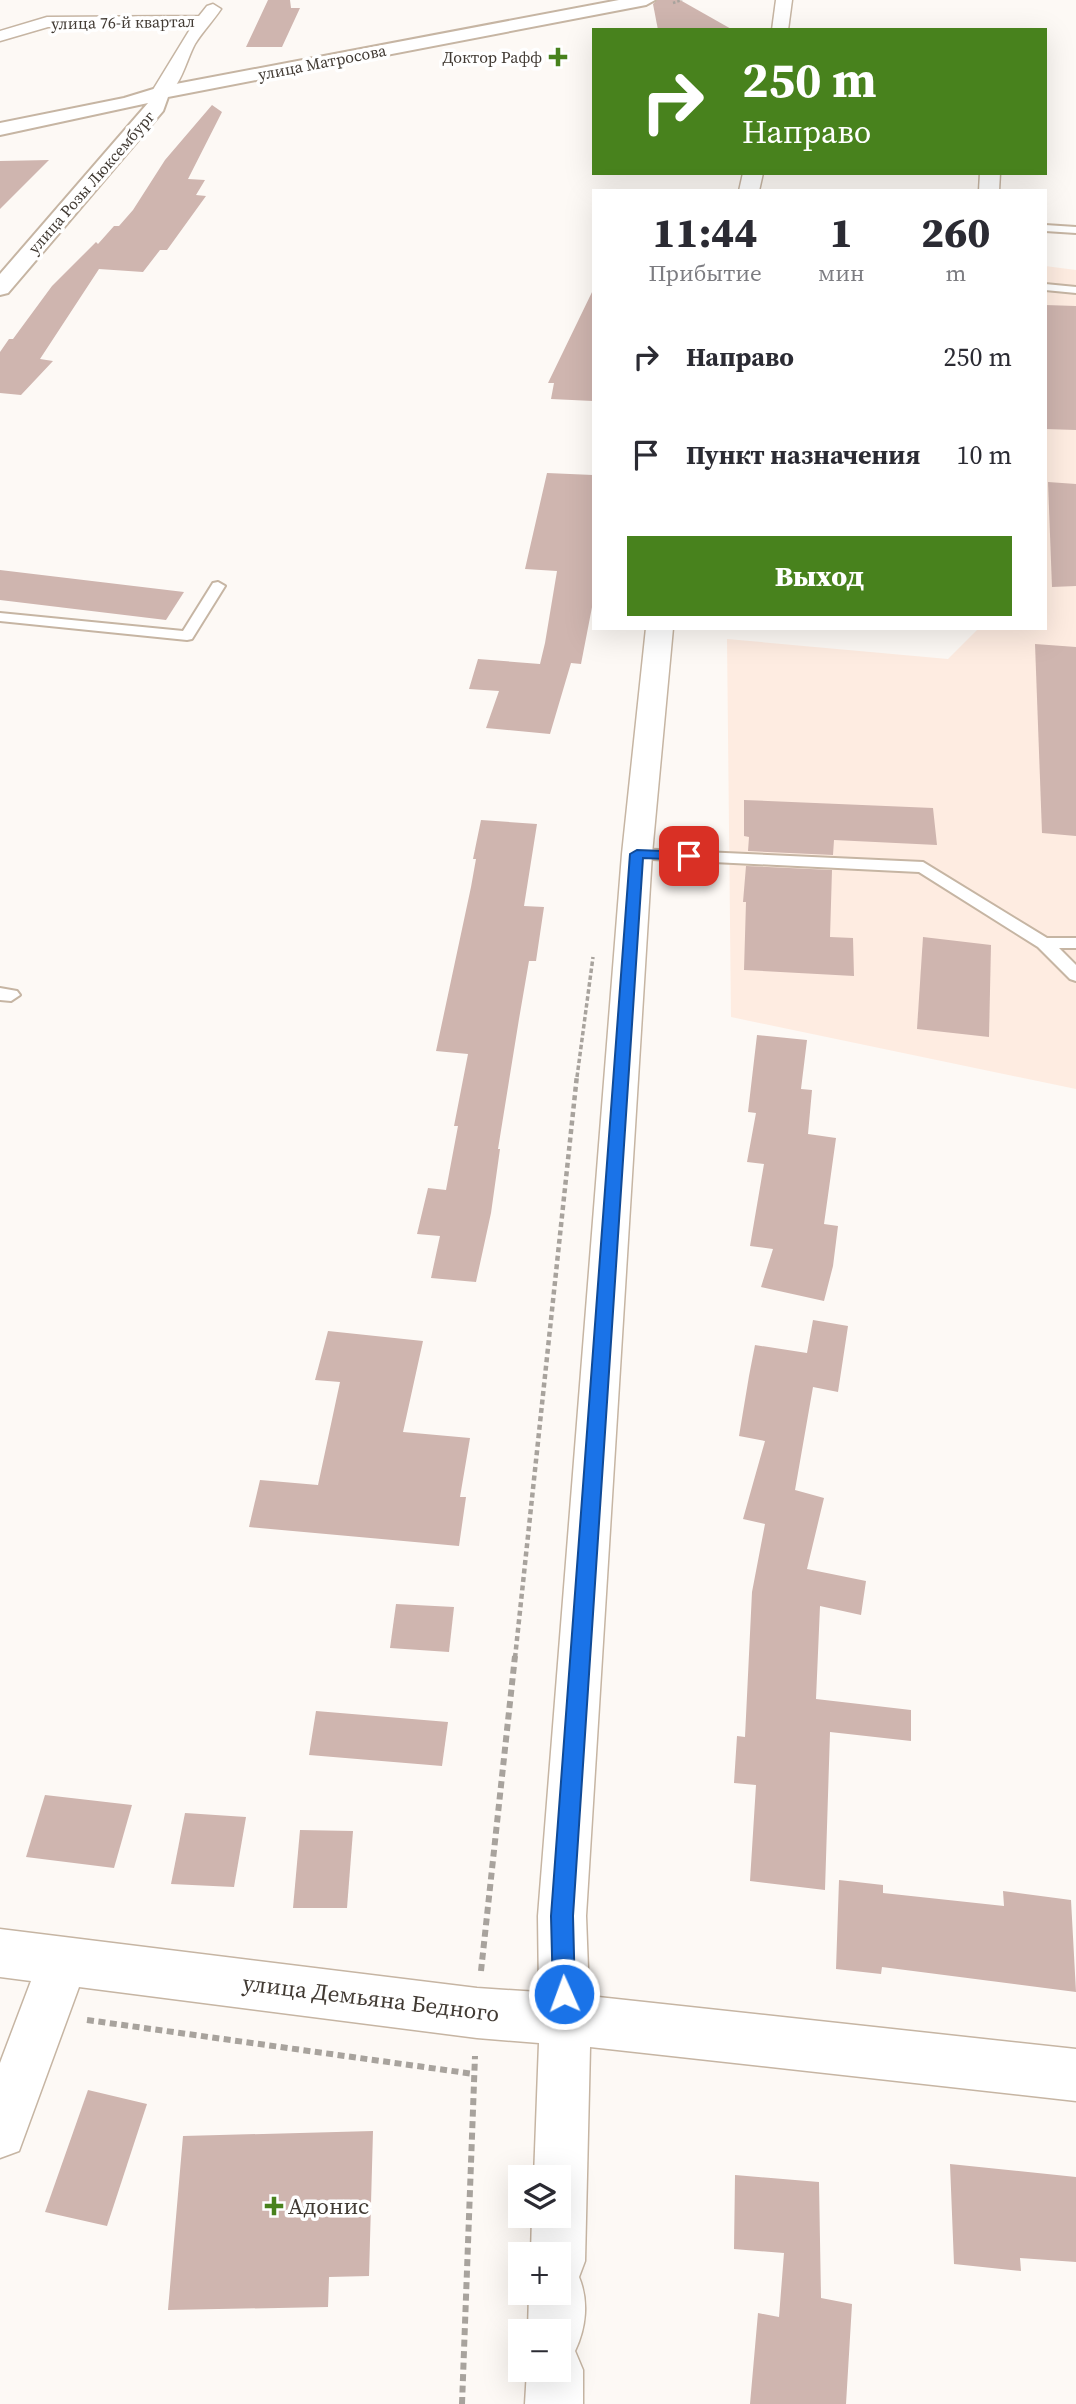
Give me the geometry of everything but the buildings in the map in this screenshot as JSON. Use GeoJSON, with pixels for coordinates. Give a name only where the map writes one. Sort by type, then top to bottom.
{"type":"FeatureCollection","features":[{"type":"Feature","properties":{"kind":"street","name":"улица Розы Люксембург"},"geometry":{"type":"LineString","coordinates":[[0,288],[156,107],[160,93],[168,83],[187,44],[219,0]]}},
{"type":"Feature","properties":{"kind":"street","name":"улица Матросова"},"geometry":{"type":"LineString","coordinates":[[0,128],[128,103],[160,93],[646,0]]}},
{"type":"Feature","properties":{"kind":"street"},"geometry":{"type":"LineString","coordinates":[[780,28],[785,0]]}},
{"type":"Feature","properties":{"kind":"street","name":"улица 76-й квартал"},"geometry":{"type":"LineString","coordinates":[[0,36],[47,22],[205,21]]}},
{"type":"Feature","properties":{"kind":"street"},"geometry":{"type":"LineString","coordinates":[[559,2242],[565,2019],[562,1916],[637,854],[660,630]]}},
{"type":"Feature","properties":{"kind":"street","name":"улица Демьяна Бедного"},"geometry":{"type":"LineString","coordinates":[[0,1953],[477,2013],[565,2019],[1076,2075]]}},
{"type":"Feature","properties":{"kind":"street"},"geometry":{"type":"LineString","coordinates":[[0,2132],[64,1960]]}},
{"type":"Feature","properties":{"kind":"street"},"geometry":{"type":"LineString","coordinates":[[554,2404],[555,2382]]}},
{"type":"Feature","properties":{"kind":"lane"},"geometry":{"type":"LineString","coordinates":[[1047,228],[1076,230]]}},
{"type":"Feature","properties":{"kind":"lane"},"geometry":{"type":"LineString","coordinates":[[1047,287],[1076,290]]}},
{"type":"Feature","properties":{"kind":"lane"},"geometry":{"type":"LineString","coordinates":[[0,617],[187,635],[218,586]]}},
{"type":"Feature","properties":{"kind":"lane"},"geometry":{"type":"LineString","coordinates":[[637,854],[923,867],[1045,943],[1076,975]]}},
{"type":"Feature","properties":{"kind":"lane"},"geometry":{"type":"LineString","coordinates":[[1045,943],[1076,943]]}},
{"type":"Feature","properties":{"kind":"path"},"geometry":{"type":"LineString","coordinates":[[462,2404],[477,2013],[593,951]]}},
{"type":"Feature","properties":{"kind":"path"},"geometry":{"type":"LineString","coordinates":[[44,2014],[474,2074]]}},
{"type":"Feature","properties":{"kind":"shaded area"},"geometry":{"type":"Polygon","coordinates":[[[1047,266],[1076,270],[1076,1089],[731,1017],[727,639],[948,659],[977,630],[1047,630],[1047,266]]]}},
{"type":"Feature","properties":{"kind":"place","name":"Доктор Рафф"},"geometry":{"type":"Point","coordinates":[558,57]}},
{"type":"Feature","properties":{"kind":"place","name":"Адонис"},"geometry":{"type":"Point","coordinates":[274,2206]}},
{"type":"Feature","properties":{"kind":"route"},"geometry":{"type":"LineString","coordinates":[[564,1994],[562,1916],[637,854],[689,856]]}}]}
